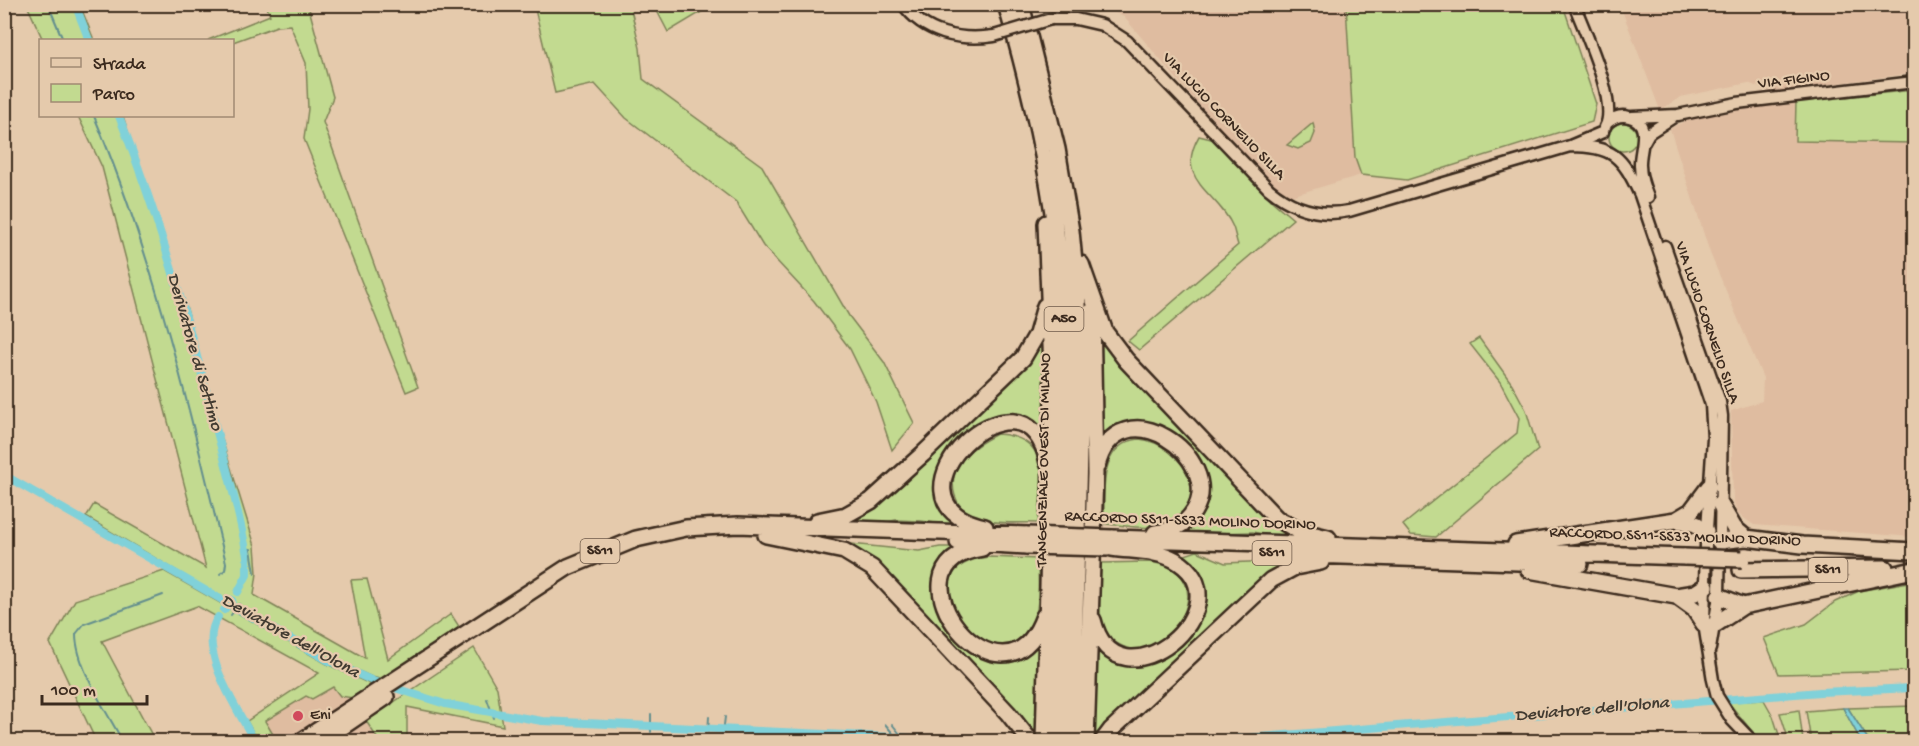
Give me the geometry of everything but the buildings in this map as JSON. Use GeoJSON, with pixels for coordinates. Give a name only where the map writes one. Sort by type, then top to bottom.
{"type":"FeatureCollection","features":[{"type":"Feature","properties":{"kind":"highway","name":"TANGENZIALE OVEST DI MILANO"},"geometry":{"type":"LineString","coordinates":[[1006,4],[1029,91],[1057,243],[1065,359],[1057,741]]}},
{"type":"Feature","properties":{"kind":"highway","name":"TANGENZIALE OVEST DI MILANO"},"geometry":{"type":"LineString","coordinates":[[1021,4],[1045,94],[1071,231],[1078,303],[1080,368],[1072,741]]}},
{"type":"Feature","properties":{"kind":"highway"},"geometry":{"type":"LineString","coordinates":[[1044,741],[1053,393],[1045,169]]}},
{"type":"Feature","properties":{"kind":"highway"},"geometry":{"type":"LineString","coordinates":[[1071,231],[1105,332],[1126,360],[1276,518],[1311,534],[1384,546]]}},
{"type":"Feature","properties":{"kind":"highway"},"geometry":{"type":"LineString","coordinates":[[1086,741],[1095,474],[1090,293]]}},
{"type":"Feature","properties":{"kind":"highway"},"geometry":{"type":"LineString","coordinates":[[766,530],[832,519],[871,501],[1023,358],[1037,334],[1048,297]]}},
{"type":"Feature","properties":{"kind":"highway"},"geometry":{"type":"LineString","coordinates":[[1027,540],[975,525],[957,514],[944,490],[946,471],[968,439],[990,425],[1010,423],[1020,425],[1035,435],[1045,452],[1050,474]]}},
{"type":"Feature","properties":{"kind":"highway"},"geometry":{"type":"LineString","coordinates":[[1095,474],[1099,458],[1110,440],[1127,430],[1139,428],[1161,434],[1179,447],[1194,468],[1198,478],[1198,503],[1190,517],[1177,528],[1112,543]]}},
{"type":"Feature","properties":{"kind":"highway"},"geometry":{"type":"LineString","coordinates":[[1676,520],[1691,511],[1709,487]]}},
{"type":"Feature","properties":{"kind":"highway"},"geometry":{"type":"LineString","coordinates":[[1720,504],[1734,528],[1746,538]]}},
{"type":"Feature","properties":{"kind":"highway"},"geometry":{"type":"LineString","coordinates":[[1480,549],[1676,520],[1696,524],[1710,539],[1746,538],[1802,545],[1914,551]]}},
{"type":"Feature","properties":{"kind":"highway","name":"RACCORDO SS11-SS33 MOLINO DORINO"},"geometry":{"type":"LineString","coordinates":[[380,695],[459,644],[568,567],[616,545],[686,528],[1112,543],[1431,559],[1685,562],[1823,570],[1914,568]]}},
{"type":"Feature","properties":{"kind":"highway"},"geometry":{"type":"LineString","coordinates":[[766,530],[844,551],[872,568],[1031,741]]}},
{"type":"Feature","properties":{"kind":"highway"},"geometry":{"type":"LineString","coordinates":[[1027,540],[979,549],[959,556],[945,572],[940,584],[943,606],[955,627],[970,642],[980,648],[1000,654],[1018,650],[1027,645],[1040,626],[1047,607]]}},
{"type":"Feature","properties":{"kind":"highway"},"geometry":{"type":"LineString","coordinates":[[1090,608],[1095,627],[1104,645],[1119,655],[1133,659],[1149,656],[1173,642],[1187,627],[1197,609],[1196,585],[1191,575],[1176,560],[1112,543]]}},
{"type":"Feature","properties":{"kind":"highway","name":"RACCORDO SS11-SS33 MOLINO DORINO"},"geometry":{"type":"LineString","coordinates":[[1112,543],[1480,549],[1685,562]]}},
{"type":"Feature","properties":{"kind":"highway","name":"RACCORDO SS11-SS33 MOLINO DORINO"},"geometry":{"type":"LineString","coordinates":[[1742,564],[1914,557]]}},
{"type":"Feature","properties":{"kind":"highway"},"geometry":{"type":"LineString","coordinates":[[1102,741],[1127,714],[1283,572],[1312,563],[1431,559]]}},
{"type":"Feature","properties":{"kind":"highway"},"geometry":{"type":"LineString","coordinates":[[1449,559],[1526,569],[1676,596],[1695,593],[1712,583]]}},
{"type":"Feature","properties":{"kind":"highway"},"geometry":{"type":"LineString","coordinates":[[1676,596],[1710,624],[1743,606],[1914,568]]}},
{"type":"Feature","properties":{"kind":"highway"},"geometry":{"type":"LineString","coordinates":[[1719,596],[1743,606]]}},
{"type":"Feature","properties":{"kind":"highway","name":"SS11"},"geometry":{"type":"LineString","coordinates":[[300,741],[380,695]]}},
{"type":"Feature","properties":{"kind":"highway","name":"SS11"},"geometry":{"type":"LineString","coordinates":[[320,741],[380,695]]}},
{"type":"Feature","properties":{"kind":"street","name":"VIA LUCIO CORNELIO SILLA"},"geometry":{"type":"LineString","coordinates":[[903,4],[919,20],[946,34],[970,38],[994,36],[1051,19],[1088,21],[1113,30],[1149,63],[1269,189],[1290,203],[1314,212],[1349,211],[1570,146],[1605,128],[1615,117],[1628,117]]}},
{"type":"Feature","properties":{"kind":"street","name":"VIA LUCIO CORNELIO SILLA"},"geometry":{"type":"LineString","coordinates":[[1574,4],[1605,90],[1603,142],[1607,150],[1625,164],[1640,195],[1711,405],[1713,438],[1709,487],[1712,583],[1709,652],[1717,696],[1732,720],[1754,741]]}},
{"type":"Feature","properties":{"kind":"street","name":"VIA FIGINO"},"geometry":{"type":"LineString","coordinates":[[1628,117],[1678,115],[1737,103],[1914,82]]}},
{"type":"Feature","properties":{"kind":"street","name":"VIA LUCIO CORNELIO SILLA"},"geometry":{"type":"LineString","coordinates":[[1605,90],[1628,117],[1643,130],[1642,181],[1720,402],[1722,435],[1720,504],[1710,539]]}},
{"type":"Feature","properties":{"kind":"street","name":"VIA FIGINO"},"geometry":{"type":"LineString","coordinates":[[1642,146],[1649,133],[1678,115]]}},
{"type":"Feature","properties":{"kind":"street","name":"VIA LUCIO CORNELIO SILLA"},"geometry":{"type":"LineString","coordinates":[[1570,146],[1607,150]]}},
{"type":"Feature","properties":{"kind":"street"},"geometry":{"type":"LineString","coordinates":[[1617,157],[1632,156],[1642,146]]}},
{"type":"Feature","properties":{"kind":"street"},"geometry":{"type":"LineString","coordinates":[[1712,583],[1719,596]]}},
{"type":"Feature","properties":{"kind":"street","name":"VIA LUCIO CORNELIO SILLA"},"geometry":{"type":"LineString","coordinates":[[1710,624],[1719,596]]}},
{"type":"Feature","properties":{"kind":"shaded area"},"geometry":{"type":"Polygon","coordinates":[[[1100,5],[1346,5],[1355,158],[1361,175],[1291,196],[1272,185],[1204,111],[1124,17],[1100,5]]]}},
{"type":"Feature","properties":{"kind":"shaded area"},"geometry":{"type":"Polygon","coordinates":[[[1620,5],[1914,5],[1914,73],[1771,92],[1748,83],[1681,97],[1660,110],[1620,5]]]}},
{"type":"Feature","properties":{"kind":"shaded area"},"geometry":{"type":"Polygon","coordinates":[[[1796,102],[1796,141],[1914,143],[1914,537],[1754,525],[1738,514],[1733,500],[1731,411],[1762,401],[1763,378],[1710,253],[1670,129],[1696,115],[1796,102]]]}},
{"type":"Feature","properties":{"kind":"shaded area"},"geometry":{"type":"Polygon","coordinates":[[[333,687],[347,698],[349,705],[291,741],[277,741],[265,721],[306,696],[312,699],[333,687]]]}},
{"type":"Feature","properties":{"kind":"shaded area"},"geometry":{"type":"Polygon","coordinates":[[[359,720],[366,721],[379,741],[326,742],[359,720]]]}},
{"type":"Feature","properties":{"kind":"green space"},"geometry":{"type":"Polygon","coordinates":[[[27,5],[80,5],[94,39],[43,39],[27,5]]]}},
{"type":"Feature","properties":{"kind":"green space"},"geometry":{"type":"Polygon","coordinates":[[[266,5],[308,5],[333,97],[323,122],[418,387],[406,392],[304,139],[308,109],[306,63],[290,25],[277,26],[234,42],[234,39],[210,39],[270,15],[266,5]]]}},
{"type":"Feature","properties":{"kind":"green space"},"geometry":{"type":"Polygon","coordinates":[[[534,5],[630,5],[640,48],[643,79],[762,166],[849,316],[884,362],[914,423],[892,450],[876,402],[850,349],[814,301],[763,246],[736,202],[626,118],[595,84],[555,93],[534,5]]]}},
{"type":"Feature","properties":{"kind":"green space"},"geometry":{"type":"Polygon","coordinates":[[[654,5],[713,5],[668,32],[654,5]]]}},
{"type":"Feature","properties":{"kind":"green space"},"geometry":{"type":"Polygon","coordinates":[[[1346,5],[1563,5],[1596,104],[1592,122],[1407,180],[1361,175],[1355,158],[1346,5]]]}},
{"type":"Feature","properties":{"kind":"green space"},"geometry":{"type":"Polygon","coordinates":[[[1914,90],[1914,143],[1795,141],[1796,102],[1914,90]]]}},
{"type":"Feature","properties":{"kind":"green space"},"geometry":{"type":"Polygon","coordinates":[[[78,117],[123,117],[187,309],[213,410],[255,546],[257,573],[254,595],[365,658],[351,580],[367,579],[388,659],[451,614],[460,628],[386,676],[380,679],[372,677],[328,657],[226,600],[86,517],[94,504],[206,568],[102,167],[78,117]]]}},
{"type":"Feature","properties":{"kind":"green space"},"geometry":{"type":"Polygon","coordinates":[[[1313,123],[1315,133],[1311,143],[1298,149],[1287,145],[1313,123]]]}},
{"type":"Feature","properties":{"kind":"green space"},"geometry":{"type":"Polygon","coordinates":[[[1623,123],[1633,127],[1637,137],[1633,147],[1623,151],[1613,147],[1609,137],[1613,127],[1623,123]]]}},
{"type":"Feature","properties":{"kind":"green space"},"geometry":{"type":"Polygon","coordinates":[[[1199,136],[1215,140],[1273,202],[1293,219],[1139,350],[1128,341],[1238,245],[1233,227],[1226,215],[1194,175],[1191,164],[1192,151],[1199,136]]]}},
{"type":"Feature","properties":{"kind":"green space"},"geometry":{"type":"Polygon","coordinates":[[[1100,331],[1299,537],[1270,536],[1253,532],[1182,534],[1198,520],[1206,506],[1209,492],[1206,479],[1189,454],[1165,430],[1103,439],[1100,331]]]}},
{"type":"Feature","properties":{"kind":"green space"},"geometry":{"type":"Polygon","coordinates":[[[1047,333],[1046,443],[1000,418],[940,475],[964,527],[896,520],[876,524],[837,523],[1047,333]]]}},
{"type":"Feature","properties":{"kind":"green space"},"geometry":{"type":"Polygon","coordinates":[[[1479,338],[1512,384],[1526,410],[1538,450],[1436,537],[1411,535],[1403,525],[1517,433],[1519,418],[1500,382],[1470,344],[1479,338]]]}},
{"type":"Feature","properties":{"kind":"green space"},"geometry":{"type":"Polygon","coordinates":[[[997,434],[1015,437],[1028,443],[1036,453],[1041,478],[1038,523],[985,521],[970,515],[958,503],[953,487],[960,462],[972,449],[997,434]]]}},
{"type":"Feature","properties":{"kind":"green space"},"geometry":{"type":"Polygon","coordinates":[[[1139,439],[1155,443],[1181,463],[1189,477],[1193,491],[1191,505],[1184,517],[1162,527],[1145,528],[1104,524],[1104,485],[1110,460],[1116,450],[1125,443],[1139,439]]]}},
{"type":"Feature","properties":{"kind":"green space"},"geometry":{"type":"Polygon","coordinates":[[[841,543],[919,551],[940,547],[963,547],[937,586],[979,651],[1034,645],[1040,637],[1039,741],[841,543]]]}},
{"type":"Feature","properties":{"kind":"green space"},"geometry":{"type":"Polygon","coordinates":[[[1197,551],[1225,563],[1297,560],[1094,742],[1095,639],[1125,662],[1141,664],[1157,659],[1173,650],[1198,621],[1204,604],[1205,587],[1199,572],[1182,556],[1197,551]]]}},
{"type":"Feature","properties":{"kind":"green space"},"geometry":{"type":"Polygon","coordinates":[[[989,557],[1038,559],[1036,615],[1027,631],[1011,644],[993,644],[975,634],[960,618],[951,599],[951,580],[962,565],[989,557]]]}},
{"type":"Feature","properties":{"kind":"green space"},"geometry":{"type":"Polygon","coordinates":[[[1147,562],[1172,568],[1185,582],[1187,598],[1182,617],[1171,633],[1155,645],[1137,649],[1118,644],[1104,630],[1099,603],[1101,563],[1147,562]]]}},
{"type":"Feature","properties":{"kind":"green space"},"geometry":{"type":"Polygon","coordinates":[[[164,571],[327,664],[372,685],[353,698],[340,696],[333,687],[312,699],[306,696],[265,721],[277,741],[258,741],[247,721],[319,673],[197,606],[102,641],[155,741],[96,741],[50,643],[75,600],[164,571]]]}},
{"type":"Feature","properties":{"kind":"green space"},"geometry":{"type":"Polygon","coordinates":[[[1914,581],[1914,671],[1779,674],[1764,638],[1806,624],[1835,602],[1859,591],[1914,581]]]}},
{"type":"Feature","properties":{"kind":"green space"},"geometry":{"type":"Polygon","coordinates":[[[474,648],[497,688],[503,726],[407,707],[407,741],[379,741],[366,721],[474,648]]]}},
{"type":"Feature","properties":{"kind":"green space"},"geometry":{"type":"Polygon","coordinates":[[[1764,700],[1773,716],[1781,741],[1760,741],[1728,702],[1764,700]]]}},
{"type":"Feature","properties":{"kind":"green space"},"geometry":{"type":"Polygon","coordinates":[[[1914,706],[1914,741],[1869,741],[1848,708],[1914,706]]]}},
{"type":"Feature","properties":{"kind":"green space"},"geometry":{"type":"Polygon","coordinates":[[[1843,708],[1861,741],[1811,741],[1806,711],[1843,708]]]}},
{"type":"Feature","properties":{"kind":"green space"},"geometry":{"type":"Polygon","coordinates":[[[1799,710],[1803,741],[1789,741],[1780,713],[1799,710]]]}},
{"type":"Feature","properties":{"kind":"water"},"geometry":{"type":"Polygon","coordinates":[[[1843,708],[1848,708],[1869,741],[1861,741],[1843,708]]]}},
{"type":"Feature","properties":{"kind":"waterway"},"geometry":{"type":"LineString","coordinates":[[48,4],[63,39]]}},
{"type":"Feature","properties":{"kind":"waterway","name":"Derivatore di Settimo"},"geometry":{"type":"LineString","coordinates":[[75,4],[89,39]]}},
{"type":"Feature","properties":{"kind":"waterway"},"geometry":{"type":"LineString","coordinates":[[94,117],[135,225],[185,393],[226,563],[225,570],[220,574]]}},
{"type":"Feature","properties":{"kind":"waterway","name":"Derivatore di Settimo"},"geometry":{"type":"LineString","coordinates":[[119,117],[170,263],[236,502],[247,556],[247,575],[238,592]]}},
{"type":"Feature","properties":{"kind":"waterway","name":"Deviatore dell'Olona"},"geometry":{"type":"LineString","coordinates":[[4,475],[327,660],[373,681],[445,704],[542,721],[998,742]]}},
{"type":"Feature","properties":{"kind":"waterway"},"geometry":{"type":"LineString","coordinates":[[246,549],[251,549],[255,573]]}},
{"type":"Feature","properties":{"kind":"waterway"},"geometry":{"type":"LineString","coordinates":[[123,742],[87,675],[77,647],[76,634],[84,624],[163,595]]}},
{"type":"Feature","properties":{"kind":"waterway","name":"Deviatore dell'Olona"},"geometry":{"type":"LineString","coordinates":[[224,610],[232,600]]}},
{"type":"Feature","properties":{"kind":"waterway","name":"Deviatore dell'Olona"},"geometry":{"type":"LineString","coordinates":[[231,615],[239,604]]}},
{"type":"Feature","properties":{"kind":"waterway","name":"Derivatore di Settimo"},"geometry":{"type":"LineString","coordinates":[[218,617],[212,630],[215,662],[230,697],[255,742]]}},
{"type":"Feature","properties":{"kind":"waterway","name":"Deviatore dell'Olona"},"geometry":{"type":"LineString","coordinates":[[1198,742],[1820,692],[1914,688]]}},
{"type":"Feature","properties":{"kind":"waterway","name":"Deviatore dell'Olona"},"geometry":{"type":"LineString","coordinates":[[487,699],[494,718]]}},
{"type":"Feature","properties":{"kind":"waterway","name":"Deviatore dell'Olona"},"geometry":{"type":"LineString","coordinates":[[651,714],[651,732]]}},
{"type":"Feature","properties":{"kind":"waterway"},"geometry":{"type":"LineString","coordinates":[[708,732],[709,717]]}},
{"type":"Feature","properties":{"kind":"waterway"},"geometry":{"type":"LineString","coordinates":[[723,733],[725,717]]}},
{"type":"Feature","properties":{"kind":"waterway"},"geometry":{"type":"LineString","coordinates":[[885,724],[900,742]]}},
{"type":"Feature","properties":{"kind":"waterway"},"geometry":{"type":"LineString","coordinates":[[892,724],[904,739]]}},
{"type":"Feature","properties":{"kind":"place","name":"Eni"},"geometry":{"type":"Point","coordinates":[298,716]}}]}
